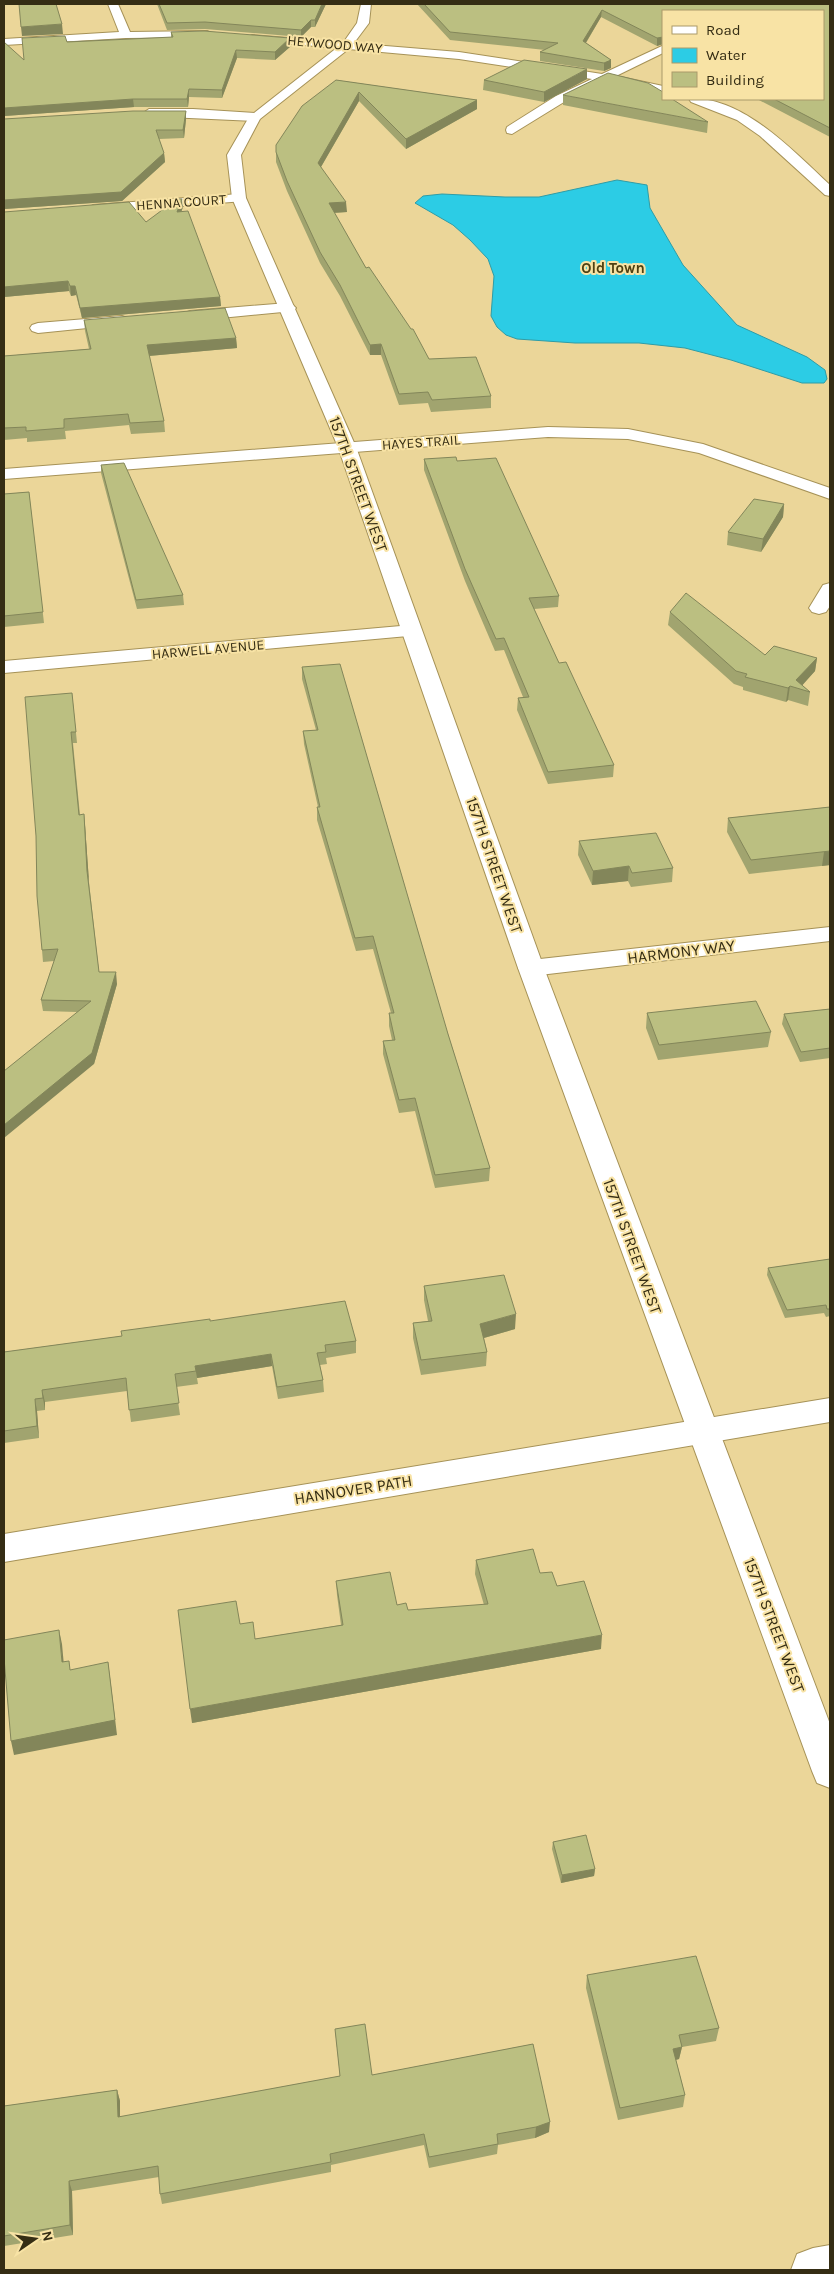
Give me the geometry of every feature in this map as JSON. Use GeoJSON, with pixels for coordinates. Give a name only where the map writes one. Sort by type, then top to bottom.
{"type":"FeatureCollection","features":[{"type":"Feature","properties":{"kind":"street"},"geometry":{"type":"LineString","coordinates":[[113,4],[126,35]]}},
{"type":"Feature","properties":{"kind":"street","name":"157TH STREET WEST"},"geometry":{"type":"LineString","coordinates":[[366,4],[363,23],[347,45],[255,117],[234,155],[239,198],[348,448],[531,968],[830,1771]]}},
{"type":"Feature","properties":{"kind":"street"},"geometry":{"type":"LineString","coordinates":[[4,42],[126,35],[215,35]]}},
{"type":"Feature","properties":{"kind":"street","name":"HEYWOOD WAY"},"geometry":{"type":"LineString","coordinates":[[244,37],[477,56],[607,76],[662,90]]}},
{"type":"Feature","properties":{"kind":"street"},"geometry":{"type":"LineString","coordinates":[[512,130],[560,100],[662,49]]}},
{"type":"Feature","properties":{"kind":"street"},"geometry":{"type":"LineString","coordinates":[[698,100],[741,117],[765,133],[830,192]]}},
{"type":"Feature","properties":{"kind":"street"},"geometry":{"type":"LineString","coordinates":[[134,113],[193,113],[255,117]]}},
{"type":"Feature","properties":{"kind":"street","name":"HENNA COURT"},"geometry":{"type":"LineString","coordinates":[[83,209],[239,198]]}},
{"type":"Feature","properties":{"kind":"street"},"geometry":{"type":"LineString","coordinates":[[171,317],[288,308]]}},
{"type":"Feature","properties":{"kind":"street"},"geometry":{"type":"LineString","coordinates":[[38,328],[133,320]]}},
{"type":"Feature","properties":{"kind":"street","name":"HAYES TRAIL"},"geometry":{"type":"LineString","coordinates":[[4,474],[548,432],[628,434],[703,449],[830,494]]}},
{"type":"Feature","properties":{"kind":"street"},"geometry":{"type":"LineString","coordinates":[[819,608],[830,589]]}},
{"type":"Feature","properties":{"kind":"street","name":"HARWELL AVENUE"},"geometry":{"type":"LineString","coordinates":[[4,667],[412,631]]}},
{"type":"Feature","properties":{"kind":"street","name":"HARMONY WAY"},"geometry":{"type":"LineString","coordinates":[[531,968],[830,934]]}},
{"type":"Feature","properties":{"kind":"street","name":"HANNOVER PATH"},"geometry":{"type":"LineString","coordinates":[[4,1548],[830,1410]]}},
{"type":"Feature","properties":{"kind":"street"},"geometry":{"type":"LineString","coordinates":[[813,2270],[830,2267]]}},
{"type":"Feature","properties":{"kind":"water"},"geometry":{"type":"Polygon","coordinates":[[[617,180],[647,185],[650,208],[683,265],[737,325],[807,357],[825,370],[827,379],[824,383],[802,383],[731,360],[685,348],[639,343],[575,343],[517,339],[506,335],[497,327],[491,316],[494,276],[488,259],[453,225],[415,203],[423,196],[442,194],[539,197],[617,180]]]}},
{"type":"Feature","properties":{"kind":"building"},"geometry":{"type":"Polygon","coordinates":[[[19,4],[56,4],[62,24],[21,27],[19,4]]]}},
{"type":"Feature","properties":{"kind":"building"},"geometry":{"type":"Polygon","coordinates":[[[159,4],[322,4],[315,20],[311,20],[301,30],[205,22],[167,23],[159,4]]]}},
{"type":"Feature","properties":{"kind":"building"},"geometry":{"type":"Polygon","coordinates":[[[424,4],[830,4],[830,128],[776,100],[824,100],[824,10],[662,10],[662,37],[657,38],[602,10],[583,41],[611,60],[604,63],[540,52],[558,43],[450,32],[424,4]]]}},
{"type":"Feature","properties":{"kind":"building"},"geometry":{"type":"Polygon","coordinates":[[[204,31],[290,38],[275,52],[236,50],[222,90],[189,89],[187,99],[133,99],[4,108],[4,42],[24,60],[22,38],[65,36],[67,42],[173,37],[171,32],[204,31]]]}},
{"type":"Feature","properties":{"kind":"building"},"geometry":{"type":"Polygon","coordinates":[[[524,60],[587,69],[544,92],[484,80],[524,60]]]}},
{"type":"Feature","properties":{"kind":"building"},"geometry":{"type":"Polygon","coordinates":[[[608,73],[648,83],[662,91],[662,100],[674,100],[708,122],[563,95],[608,73]]]}},
{"type":"Feature","properties":{"kind":"building"},"geometry":{"type":"Polygon","coordinates":[[[336,80],[477,100],[406,139],[359,92],[318,163],[346,202],[329,203],[366,268],[369,267],[411,329],[413,329],[429,359],[476,357],[491,396],[432,400],[428,392],[399,394],[381,344],[370,345],[340,285],[320,252],[287,181],[276,152],[276,145],[302,106],[336,80]]]}},
{"type":"Feature","properties":{"kind":"building"},"geometry":{"type":"Polygon","coordinates":[[[133,111],[186,111],[183,130],[156,130],[164,153],[121,192],[4,200],[4,119],[133,111]]]}},
{"type":"Feature","properties":{"kind":"building"},"geometry":{"type":"Polygon","coordinates":[[[177,199],[182,199],[177,212],[188,211],[220,297],[80,308],[75,286],[70,286],[68,281],[4,287],[4,212],[129,202],[146,222],[177,199]]]}},
{"type":"Feature","properties":{"kind":"building"},"geometry":{"type":"Polygon","coordinates":[[[225,308],[236,338],[147,345],[164,421],[130,423],[128,414],[64,419],[64,428],[26,431],[26,427],[4,428],[4,356],[91,349],[84,320],[225,308]]]}},
{"type":"Feature","properties":{"kind":"building"},"geometry":{"type":"Polygon","coordinates":[[[456,457],[457,461],[496,458],[559,596],[529,598],[559,663],[566,662],[614,765],[548,772],[518,698],[529,697],[504,638],[496,639],[465,569],[424,459],[456,457]]]}},
{"type":"Feature","properties":{"kind":"building"},"geometry":{"type":"Polygon","coordinates":[[[124,463],[183,595],[136,600],[101,465],[124,463]]]}},
{"type":"Feature","properties":{"kind":"building"},"geometry":{"type":"Polygon","coordinates":[[[29,492],[43,612],[4,616],[4,494],[29,492]]]}},
{"type":"Feature","properties":{"kind":"building"},"geometry":{"type":"Polygon","coordinates":[[[754,499],[784,504],[763,539],[728,532],[754,499]]]}},
{"type":"Feature","properties":{"kind":"building"},"geometry":{"type":"Polygon","coordinates":[[[686,593],[765,655],[774,646],[817,658],[796,680],[810,692],[745,677],[747,674],[736,671],[670,612],[686,593]]]}},
{"type":"Feature","properties":{"kind":"building"},"geometry":{"type":"Polygon","coordinates":[[[340,664],[448,1034],[490,1168],[435,1175],[415,1098],[399,1100],[383,1041],[395,1040],[389,1013],[394,1013],[373,936],[355,938],[317,807],[320,807],[303,731],[318,730],[302,667],[340,664]]]}},
{"type":"Feature","properties":{"kind":"building"},"geometry":{"type":"Polygon","coordinates":[[[72,693],[76,732],[71,732],[79,815],[84,814],[87,871],[99,972],[116,972],[92,1053],[4,1125],[4,1071],[91,1001],[41,1000],[58,949],[42,950],[37,896],[36,836],[25,697],[72,693]]]}},
{"type":"Feature","properties":{"kind":"building"},"geometry":{"type":"Polygon","coordinates":[[[830,807],[830,851],[751,860],[728,818],[830,807]]]}},
{"type":"Feature","properties":{"kind":"building"},"geometry":{"type":"Polygon","coordinates":[[[656,833],[673,868],[632,873],[629,866],[593,871],[579,841],[656,833]]]}},
{"type":"Feature","properties":{"kind":"building"},"geometry":{"type":"Polygon","coordinates":[[[756,1001],[771,1032],[659,1045],[647,1013],[756,1001]]]}},
{"type":"Feature","properties":{"kind":"building"},"geometry":{"type":"Polygon","coordinates":[[[830,1009],[830,1048],[801,1052],[784,1014],[830,1009]]]}},
{"type":"Feature","properties":{"kind":"building"},"geometry":{"type":"Polygon","coordinates":[[[830,1259],[830,1309],[827,1309],[826,1305],[787,1310],[768,1268],[830,1259]]]}},
{"type":"Feature","properties":{"kind":"building"},"geometry":{"type":"Polygon","coordinates":[[[504,1275],[516,1314],[480,1324],[487,1352],[421,1360],[413,1323],[432,1321],[424,1286],[504,1275]]]}},
{"type":"Feature","properties":{"kind":"building"},"geometry":{"type":"Polygon","coordinates":[[[345,1301],[356,1341],[325,1345],[326,1352],[317,1353],[323,1380],[277,1387],[271,1354],[195,1366],[196,1371],[175,1374],[179,1403],[129,1410],[126,1378],[42,1390],[43,1398],[35,1399],[37,1426],[4,1431],[4,1352],[122,1336],[121,1331],[210,1319],[210,1321],[345,1301]]]}},
{"type":"Feature","properties":{"kind":"building"},"geometry":{"type":"Polygon","coordinates":[[[533,1549],[540,1573],[552,1572],[557,1586],[584,1581],[602,1635],[190,1709],[178,1610],[236,1601],[240,1624],[253,1622],[255,1639],[343,1625],[336,1581],[390,1572],[397,1605],[406,1603],[408,1610],[488,1604],[476,1560],[533,1549]]]}},
{"type":"Feature","properties":{"kind":"building"},"geometry":{"type":"Polygon","coordinates":[[[59,1630],[62,1662],[69,1661],[70,1670],[108,1662],[115,1720],[11,1741],[4,1640],[59,1630]]]}},
{"type":"Feature","properties":{"kind":"building"},"geometry":{"type":"Polygon","coordinates":[[[586,1835],[595,1869],[562,1875],[553,1842],[586,1835]]]}},
{"type":"Feature","properties":{"kind":"building"},"geometry":{"type":"Polygon","coordinates":[[[696,1956],[719,2028],[679,2035],[682,2047],[673,2049],[685,2095],[620,2108],[587,1975],[696,1956]]]}},
{"type":"Feature","properties":{"kind":"building"},"geometry":{"type":"Polygon","coordinates":[[[365,2024],[372,2075],[533,2044],[550,2122],[536,2127],[497,2134],[498,2144],[429,2157],[424,2134],[330,2154],[331,2162],[160,2194],[158,2166],[69,2181],[70,2225],[4,2236],[4,2106],[117,2090],[118,2117],[340,2076],[335,2029],[365,2024]]]}},
{"type":"Feature","properties":{"kind":"district","name":"Old Town"},"geometry":{"type":"Point","coordinates":[613,268]}}]}
